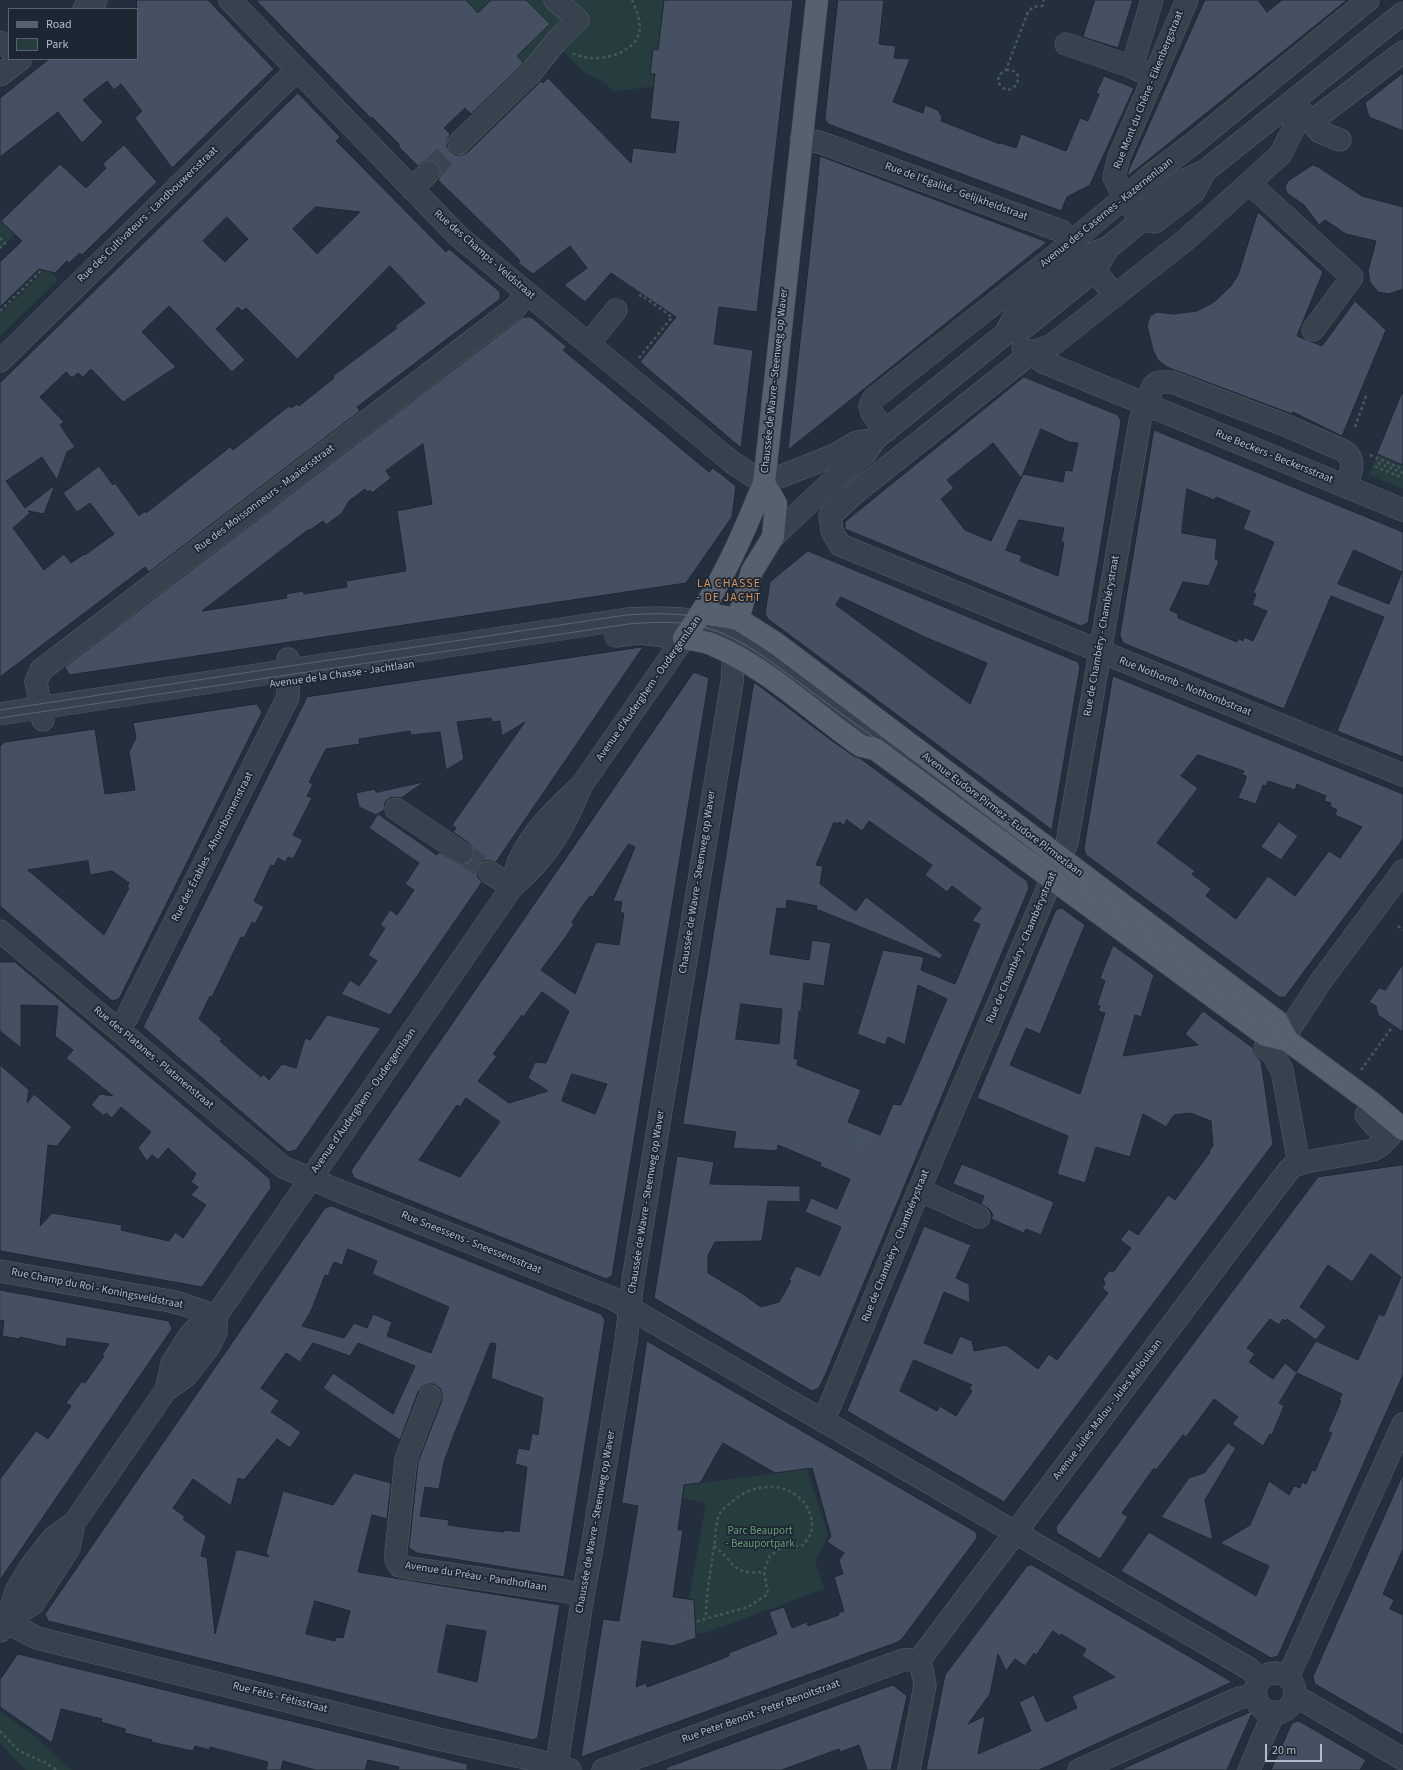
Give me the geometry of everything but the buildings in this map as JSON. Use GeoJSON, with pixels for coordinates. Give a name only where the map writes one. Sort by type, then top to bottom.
{"type":"FeatureCollection","features":[{"type":"Feature","properties":{"kind":"main road","name":"Chaussée de Wavre - Steenweg op Waver"},"geometry":{"type":"LineString","coordinates":[[736,636],[752,571],[773,537],[776,504],[764,483],[816,0]]}},
{"type":"Feature","properties":{"kind":"main road","name":"Avenue d'Auderghem - Oudergemlaan"},"geometry":{"type":"LineString","coordinates":[[684,638],[700,616],[742,537],[764,483]]}},
{"type":"Feature","properties":{"kind":"main road","name":"Avenue Eudore Pirmez - Eudore Pirmezlaan"},"geometry":{"type":"LineString","coordinates":[[700,616],[736,636],[778,644],[854,700],[870,715],[1056,868]]}},
{"type":"Feature","properties":{"kind":"main road","name":"Avenue Eudore Pirmez - Eudore Pirmezlaan"},"geometry":{"type":"LineString","coordinates":[[684,638],[710,644],[736,636]]}},
{"type":"Feature","properties":{"kind":"main road","name":"Avenue Eudore Pirmez - Eudore Pirmezlaan"},"geometry":{"type":"LineString","coordinates":[[736,636],[759,671],[861,746],[875,749],[1056,868],[1277,1021],[1277,1058]]}},
{"type":"Feature","properties":{"kind":"main road"},"geometry":{"type":"LineString","coordinates":[[1277,1058],[1371,1102],[1401,1128]]}},
{"type":"Feature","properties":{"kind":"street"},"geometry":{"type":"LineString","coordinates":[[85,8],[96,0]]}},
{"type":"Feature","properties":{"kind":"street","name":"Rue des Champs - Veldstraat"},"geometry":{"type":"LineString","coordinates":[[230,0],[458,236],[723,455],[764,483]]}},
{"type":"Feature","properties":{"kind":"street"},"geometry":{"type":"LineString","coordinates":[[459,143],[530,74],[558,39],[578,20],[555,0]]}},
{"type":"Feature","properties":{"kind":"street"},"geometry":{"type":"LineString","coordinates":[[1132,67],[1152,0]]}},
{"type":"Feature","properties":{"kind":"street","name":"Rue Mont du Chêne - Eikenbergstraat"},"geometry":{"type":"LineString","coordinates":[[1142,220],[1114,177],[1119,157],[1187,0]]}},
{"type":"Feature","properties":{"kind":"street","name":"Avenue des Casernes - Kazernenlaan"},"geometry":{"type":"LineString","coordinates":[[773,537],[830,483],[865,454],[880,435],[1005,334],[1026,326],[1084,256],[1126,197],[1368,0]]}},
{"type":"Feature","properties":{"kind":"street"},"geometry":{"type":"LineString","coordinates":[[1142,220],[1155,222],[1194,192],[1205,171],[1403,13]]}},
{"type":"Feature","properties":{"kind":"street"},"geometry":{"type":"LineString","coordinates":[[0,42],[8,49]]}},
{"type":"Feature","properties":{"kind":"street"},"geometry":{"type":"LineString","coordinates":[[1066,44],[1132,67],[1154,77]]}},
{"type":"Feature","properties":{"kind":"street"},"geometry":{"type":"LineString","coordinates":[[1311,122],[1403,52]]}},
{"type":"Feature","properties":{"kind":"street"},"geometry":{"type":"LineString","coordinates":[[0,75],[13,60]]}},
{"type":"Feature","properties":{"kind":"street","name":"Rue des Cultivateurs - Landbouwersstraat"},"geometry":{"type":"LineString","coordinates":[[0,361],[296,70]]}},
{"type":"Feature","properties":{"kind":"street"},"geometry":{"type":"LineString","coordinates":[[1293,102],[1320,132],[1340,140]]}},
{"type":"Feature","properties":{"kind":"street"},"geometry":{"type":"LineString","coordinates":[[1030,354],[1052,345],[1188,238],[1280,155],[1294,128],[1293,102]]}},
{"type":"Feature","properties":{"kind":"street","name":"Rue de l'Égalité - Gelijkheidstraat"},"geometry":{"type":"LineString","coordinates":[[801,139],[819,142],[1061,231],[1084,256],[1115,295]]}},
{"type":"Feature","properties":{"kind":"street"},"geometry":{"type":"LineString","coordinates":[[412,189],[429,172]]}},
{"type":"Feature","properties":{"kind":"street"},"geometry":{"type":"LineString","coordinates":[[1249,183],[1352,277],[1313,330]]}},
{"type":"Feature","properties":{"kind":"street","name":"Avenue des Casernes - Kazernenlaan"},"geometry":{"type":"LineString","coordinates":[[880,435],[870,406],[873,399],[1084,256],[1110,247],[1142,220]]}},
{"type":"Feature","properties":{"kind":"street","name":"Rue des Moissonneurs - Maaiersstraat"},"geometry":{"type":"LineString","coordinates":[[41,708],[36,682],[40,670],[515,308],[527,294]]}},
{"type":"Feature","properties":{"kind":"street"},"geometry":{"type":"LineString","coordinates":[[589,343],[616,310]]}},
{"type":"Feature","properties":{"kind":"street","name":"Rue Beckers - Beckersstraat"},"geometry":{"type":"LineString","coordinates":[[1005,334],[1030,354],[1043,362],[1403,510]]}},
{"type":"Feature","properties":{"kind":"street","name":"Rue Nothomb - Nothombstraat"},"geometry":{"type":"LineString","coordinates":[[1030,354],[856,492],[830,516],[832,531],[840,545],[1403,775]]}},
{"type":"Feature","properties":{"kind":"street","name":"Rue de Chambéry - Chambérystraat"},"geometry":{"type":"LineString","coordinates":[[823,1420],[918,1190],[1067,843],[1140,421],[1145,405],[1155,384],[1172,382],[1285,425],[1329,444],[1348,455],[1352,463],[1352,469],[1346,487]]}},
{"type":"Feature","properties":{"kind":"street","name":"Avenue des Casernes - Kazernenlaan"},"geometry":{"type":"LineString","coordinates":[[764,483],[835,455],[857,442],[880,435]]}},
{"type":"Feature","properties":{"kind":"street","name":"Avenue de la Chasse - Jachtlaan"},"geometry":{"type":"LineString","coordinates":[[288,671],[433,636],[451,635],[463,641],[626,613],[671,611],[700,616]]}},
{"type":"Feature","properties":{"kind":"street","name":"Avenue de la Chasse - Jachtlaan"},"geometry":{"type":"LineString","coordinates":[[0,714],[288,671],[638,632],[684,638]]}},
{"type":"Feature","properties":{"kind":"street","name":"Chaussée de Wavre - Steenweg op Waver"},"geometry":{"type":"LineString","coordinates":[[561,1769],[583,1595],[732,682],[736,636]]}},
{"type":"Feature","properties":{"kind":"street","name":"Avenue d'Auderghem - Oudergemlaan"},"geometry":{"type":"LineString","coordinates":[[3,1627],[16,1590],[36,1559],[54,1537],[74,1523],[166,1390],[172,1363],[190,1335],[203,1322],[216,1316],[512,887],[529,872],[550,847],[570,814],[581,786],[684,638]]}},
{"type":"Feature","properties":{"kind":"street","name":"Rue des Érables - Ahornbomenstraat"},"geometry":{"type":"LineString","coordinates":[[118,1029],[127,1017],[288,697],[288,671]]}},
{"type":"Feature","properties":{"kind":"street","name":"Avenue de la Chasse - Jachtlaan"},"geometry":{"type":"LineString","coordinates":[[0,702],[41,708]]}},
{"type":"Feature","properties":{"kind":"street","name":"Avenue de la Chasse - Jachtlaan"},"geometry":{"type":"LineString","coordinates":[[0,728],[41,708]]}},
{"type":"Feature","properties":{"kind":"street"},"geometry":{"type":"LineString","coordinates":[[396,809],[462,853]]}},
{"type":"Feature","properties":{"kind":"street"},"geometry":{"type":"LineString","coordinates":[[1401,1128],[1373,1150],[1299,1164],[1277,1058],[1289,1030],[1321,981],[1403,871]]}},
{"type":"Feature","properties":{"kind":"street"},"geometry":{"type":"LineString","coordinates":[[489,872],[512,887]]}},
{"type":"Feature","properties":{"kind":"street","name":"Rue des Platanes - Platanenstraat"},"geometry":{"type":"LineString","coordinates":[[0,930],[283,1167],[311,1178]]}},
{"type":"Feature","properties":{"kind":"street","name":"Avenue Jules Malou - Jules Maloulaan"},"geometry":{"type":"LineString","coordinates":[[920,1659],[1288,1171],[1293,1166],[1299,1164]]}},
{"type":"Feature","properties":{"kind":"street","name":"Rue Sneessens - Sneessensstraat"},"geometry":{"type":"LineString","coordinates":[[311,1178],[612,1298],[1248,1668],[1258,1687]]}},
{"type":"Feature","properties":{"kind":"street"},"geometry":{"type":"LineString","coordinates":[[918,1190],[979,1217]]}},
{"type":"Feature","properties":{"kind":"street","name":"Rue Champ du Roi - Koningsveldstraat"},"geometry":{"type":"LineString","coordinates":[[0,1271],[170,1301],[216,1316]]}},
{"type":"Feature","properties":{"kind":"street","name":"Avenue du Préau - Pandhoflaan"},"geometry":{"type":"LineString","coordinates":[[430,1396],[406,1459],[396,1552],[396,1560],[400,1566],[583,1595]]}},
{"type":"Feature","properties":{"kind":"street"},"geometry":{"type":"LineString","coordinates":[[1288,1677],[1403,1424]]}},
{"type":"Feature","properties":{"kind":"street","name":"Rue Fétis - Fétisstraat"},"geometry":{"type":"LineString","coordinates":[[3,1627],[37,1638],[434,1738],[539,1761],[561,1769]]}},
{"type":"Feature","properties":{"kind":"street"},"geometry":{"type":"LineString","coordinates":[[909,1770],[925,1685],[920,1659]]}},
{"type":"Feature","properties":{"kind":"street","name":"Rue Peter Benoit - Peter Benoitstraat"},"geometry":{"type":"LineString","coordinates":[[603,1770],[902,1660],[920,1659]]}},
{"type":"Feature","properties":{"kind":"street"},"geometry":{"type":"LineString","coordinates":[[1079,1770],[1239,1698],[1258,1687],[1271,1673],[1282,1674],[1288,1677],[1295,1688],[1292,1704],[1287,1709],[1274,1712],[1262,1707],[1258,1702],[1258,1687]]}},
{"type":"Feature","properties":{"kind":"street"},"geometry":{"type":"LineString","coordinates":[[1294,1698],[1308,1704],[1403,1759]]}},
{"type":"Feature","properties":{"kind":"street"},"geometry":{"type":"LineString","coordinates":[[1249,1770],[1274,1712]]}},
{"type":"Feature","properties":{"kind":"path"},"geometry":{"type":"LineString","coordinates":[[558,39],[574,54],[585,57],[597,58],[618,54],[633,42],[639,33],[640,24],[632,0]]}},
{"type":"Feature","properties":{"kind":"path"},"geometry":{"type":"LineString","coordinates":[[1006,70],[1015,72],[1018,77],[1016,87],[1006,89],[1001,86],[999,77],[1001,72],[1006,70],[1028,12],[1033,7],[1042,6],[1044,0]]}},
{"type":"Feature","properties":{"kind":"path"},"geometry":{"type":"LineString","coordinates":[[0,238],[5,244],[0,248]]}},
{"type":"Feature","properties":{"kind":"path"},"geometry":{"type":"LineString","coordinates":[[0,311],[42,270]]}},
{"type":"Feature","properties":{"kind":"path"},"geometry":{"type":"LineString","coordinates":[[637,360],[672,317],[641,295],[639,297]]}},
{"type":"Feature","properties":{"kind":"path"},"geometry":{"type":"LineString","coordinates":[[1355,427],[1367,393]]}},
{"type":"Feature","properties":{"kind":"path"},"geometry":{"type":"LineString","coordinates":[[1368,454],[1403,469]]}},
{"type":"Feature","properties":{"kind":"path"},"geometry":{"type":"LineString","coordinates":[[1403,473],[1378,463],[1376,467],[1403,478]]}},
{"type":"Feature","properties":{"kind":"path"},"geometry":{"type":"LineString","coordinates":[[1398,926],[1403,930]]}},
{"type":"Feature","properties":{"kind":"path"},"geometry":{"type":"LineString","coordinates":[[1357,1076],[1393,1026]]}},
{"type":"Feature","properties":{"kind":"path"},"geometry":{"type":"LineString","coordinates":[[856,1149],[860,1139],[873,1145]]}},
{"type":"Feature","properties":{"kind":"path"},"geometry":{"type":"LineString","coordinates":[[685,1622],[694,1622],[748,1607],[768,1594],[764,1572],[769,1557],[779,1550],[803,1545],[810,1535],[812,1528],[812,1516],[805,1503],[796,1495],[784,1488],[774,1486],[752,1489],[740,1494],[723,1508],[719,1515],[706,1597],[706,1618]]}},
{"type":"Feature","properties":{"kind":"path"},"geometry":{"type":"LineString","coordinates":[[714,1546],[743,1572],[764,1572]]}},
{"type":"Feature","properties":{"kind":"path"},"geometry":{"type":"LineString","coordinates":[[0,1731],[19,1751],[57,1770]]}},
{"type":"Feature","properties":{"kind":"green space"},"geometry":{"type":"Polygon","coordinates":[[[274,0],[664,0],[658,50],[653,49],[650,74],[655,74],[654,86],[614,92],[601,80],[582,71],[564,52],[561,54],[548,41],[472,114],[465,108],[410,159],[398,146],[399,144],[373,117],[371,118],[265,9],[274,0]]]}},
{"type":"Feature","properties":{"kind":"green space"},"geometry":{"type":"Polygon","coordinates":[[[0,219],[15,234],[0,249],[0,219]]]}},
{"type":"Feature","properties":{"kind":"green space"},"geometry":{"type":"Polygon","coordinates":[[[47,268],[58,280],[0,336],[0,314],[47,268]]]}},
{"type":"Feature","properties":{"kind":"green space"},"geometry":{"type":"Polygon","coordinates":[[[1377,454],[1403,465],[1403,489],[1369,475],[1377,454]]]}},
{"type":"Feature","properties":{"kind":"green space","name":"Parc Beauport - Beauportpark"},"geometry":{"type":"Polygon","coordinates":[[[807,1469],[828,1536],[815,1562],[824,1589],[702,1634],[686,1632],[685,1622],[706,1503],[670,1495],[672,1487],[807,1469]]]}},
{"type":"Feature","properties":{"kind":"green space"},"geometry":{"type":"Polygon","coordinates":[[[0,1711],[32,1734],[72,1770],[25,1770],[0,1743],[0,1711]]]}},
{"type":"Feature","properties":{"kind":"tunnel"},"geometry":{"type":"LineString","coordinates":[[429,172],[459,143]]}},
{"type":"Feature","properties":{"kind":"tunnel"},"geometry":{"type":"LineString","coordinates":[[462,853],[489,872]]}},
{"type":"Feature","properties":{"kind":"tram line"},"geometry":{"type":"LineString","coordinates":[[0,710],[626,615],[668,614],[703,618],[736,630],[772,652],[1348,1079],[1403,1122]]}},
{"type":"Feature","properties":{"kind":"tram line"},"geometry":{"type":"LineString","coordinates":[[0,718],[628,624],[669,622],[702,626],[732,638],[767,659],[1035,856],[1363,1102],[1403,1138]]}},
{"type":"Feature","properties":{"kind":"district","name":"LA CHASSE - DE JACHT"},"geometry":{"type":"Point","coordinates":[729,591]}}]}
